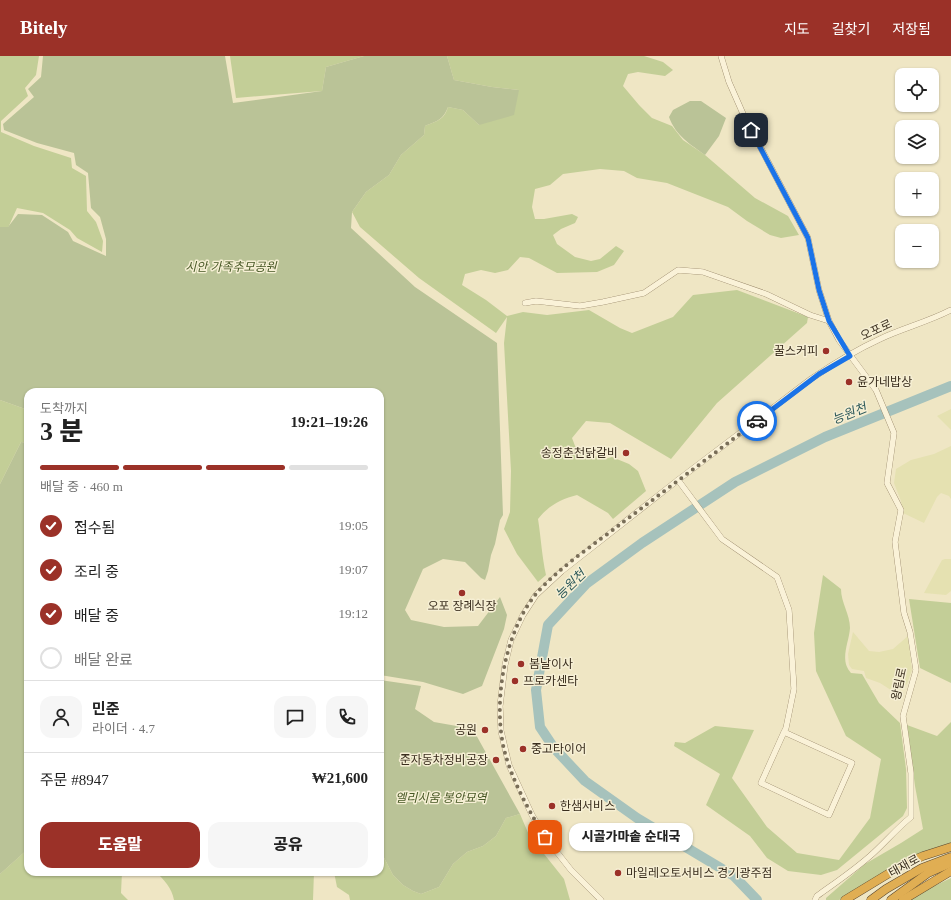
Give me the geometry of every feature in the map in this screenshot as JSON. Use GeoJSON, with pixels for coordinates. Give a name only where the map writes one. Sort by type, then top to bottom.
{"type":"FeatureCollection","features":[{"type":"Feature","properties":{"kind":"highway"},"geometry":{"type":"LineString","coordinates":[[845,900],[901,866],[923,856],[951,848]]}},
{"type":"Feature","properties":{"kind":"highway","name":"태재로"},"geometry":{"type":"LineString","coordinates":[[871,900],[886,889],[922,868],[951,857]]}},
{"type":"Feature","properties":{"kind":"highway","name":"태재로"},"geometry":{"type":"LineString","coordinates":[[891,900],[928,873],[951,863]]}},
{"type":"Feature","properties":{"kind":"highway"},"geometry":{"type":"LineString","coordinates":[[903,900],[951,871]]}},
{"type":"Feature","properties":{"kind":"street"},"geometry":{"type":"LineString","coordinates":[[721,56],[729,82],[744,116],[808,238],[819,290],[829,321],[850,356]]}},
{"type":"Feature","properties":{"kind":"street"},"geometry":{"type":"LineString","coordinates":[[525,303],[536,301],[580,306],[603,302],[644,293],[678,270],[703,272],[766,294],[810,315],[829,321]]}},
{"type":"Feature","properties":{"kind":"street","name":"오포로"},"geometry":{"type":"LineString","coordinates":[[600,900],[571,870],[545,837],[532,815],[514,777],[505,753],[501,731],[500,706],[505,665],[511,640],[523,615],[536,595],[575,559],[827,368],[881,339],[951,310]]}},
{"type":"Feature","properties":{"kind":"street","name":"왕림로"},"geometry":{"type":"LineString","coordinates":[[815,900],[817,896],[846,876],[871,855],[911,817],[911,772],[903,716],[916,670],[910,632],[904,612],[895,542],[901,510],[887,483],[894,433],[876,390],[850,356]]}},
{"type":"Feature","properties":{"kind":"street"},"geometry":{"type":"LineString","coordinates":[[678,480],[722,539],[777,577],[789,610],[794,689],[784,732],[762,783],[829,815],[852,763],[784,732]]}},
{"type":"Feature","properties":{"kind":"shaded area"},"geometry":{"type":"Polygon","coordinates":[[[951,409],[951,430],[937,416],[951,409]]]}},
{"type":"Feature","properties":{"kind":"shaded area"},"geometry":{"type":"Polygon","coordinates":[[[951,446],[951,499],[949,496],[941,493],[937,497],[924,523],[903,513],[901,501],[894,483],[896,469],[911,460],[934,454],[951,446]]]}},
{"type":"Feature","properties":{"kind":"shaded area"},"geometry":{"type":"Polygon","coordinates":[[[951,559],[951,591],[946,595],[924,593],[942,560],[951,559]]]}},
{"type":"Feature","properties":{"kind":"shaded area"},"geometry":{"type":"Polygon","coordinates":[[[853,632],[869,651],[879,652],[893,649],[908,636],[912,670],[907,684],[894,692],[880,683],[866,678],[864,671],[852,669],[849,665],[848,654],[853,632]]]}},
{"type":"Feature","properties":{"kind":"green space"},"geometry":{"type":"Polygon","coordinates":[[[0,56],[39,56],[36,75],[25,88],[28,96],[1,121],[1,132],[34,146],[71,158],[72,168],[86,176],[87,211],[96,222],[103,241],[102,252],[77,238],[70,230],[43,213],[17,208],[8,228],[0,227],[0,56]]]}},
{"type":"Feature","properties":{"kind":"green space","name":"시안 가족추모공원"},"geometry":{"type":"Polygon","coordinates":[[[43,56],[225,56],[233,103],[322,91],[326,67],[364,56],[447,56],[454,80],[519,90],[514,115],[479,125],[463,110],[448,107],[442,117],[425,126],[424,135],[401,155],[389,175],[366,192],[352,212],[351,228],[415,287],[497,343],[503,515],[500,520],[485,580],[465,562],[443,559],[423,569],[405,610],[411,620],[444,627],[478,626],[500,597],[507,615],[504,629],[482,686],[463,694],[423,682],[384,676],[384,388],[24,388],[24,409],[0,400],[0,227],[8,227],[18,214],[42,215],[68,232],[73,241],[106,256],[106,239],[100,217],[91,208],[88,173],[76,165],[74,153],[37,143],[4,130],[3,124],[34,97],[28,89],[41,77],[43,56]]]}},
{"type":"Feature","properties":{"kind":"green space"},"geometry":{"type":"Polygon","coordinates":[[[230,56],[364,56],[326,67],[322,91],[236,98],[230,56]]]}},
{"type":"Feature","properties":{"kind":"green space"},"geometry":{"type":"Polygon","coordinates":[[[447,56],[644,56],[663,62],[673,70],[665,76],[638,72],[628,74],[623,86],[652,118],[672,126],[683,140],[705,155],[755,198],[788,216],[799,235],[781,238],[770,235],[728,207],[667,183],[637,178],[624,171],[600,169],[563,174],[550,185],[535,189],[532,207],[535,219],[544,219],[572,214],[578,217],[575,223],[561,229],[553,235],[557,244],[575,257],[591,261],[600,259],[616,246],[624,251],[614,265],[597,272],[557,273],[529,258],[520,257],[508,270],[495,273],[481,270],[465,274],[462,285],[486,300],[507,316],[523,312],[547,315],[589,310],[620,328],[632,333],[673,317],[693,295],[737,290],[808,317],[807,323],[717,403],[671,459],[610,423],[586,421],[572,438],[577,451],[605,459],[612,457],[629,464],[638,471],[646,491],[613,519],[608,513],[577,495],[560,501],[546,510],[538,519],[546,575],[538,582],[517,554],[504,529],[510,512],[511,471],[504,343],[507,317],[496,333],[419,278],[360,227],[352,212],[366,192],[389,175],[401,155],[424,135],[425,126],[442,117],[448,107],[463,110],[479,125],[519,90],[454,80],[447,56]]]}},
{"type":"Feature","properties":{"kind":"green space"},"geometry":{"type":"Polygon","coordinates":[[[690,101],[701,101],[726,118],[719,136],[705,155],[689,143],[675,129],[669,117],[673,110],[690,101]]]}},
{"type":"Feature","properties":{"kind":"green space"},"geometry":{"type":"Polygon","coordinates":[[[0,400],[24,409],[24,442],[21,442],[0,484],[0,400]]]}},
{"type":"Feature","properties":{"kind":"green space"},"geometry":{"type":"Polygon","coordinates":[[[21,442],[24,442],[24,853],[0,874],[0,484],[21,442]]]}},
{"type":"Feature","properties":{"kind":"green space"},"geometry":{"type":"Polygon","coordinates":[[[823,575],[841,589],[842,599],[849,618],[850,628],[845,657],[847,668],[851,673],[862,674],[879,703],[900,723],[906,769],[907,808],[903,816],[837,870],[821,875],[788,871],[767,858],[750,836],[706,805],[720,774],[674,746],[675,742],[685,743],[715,726],[754,730],[732,778],[767,827],[797,853],[839,860],[870,818],[881,759],[846,736],[816,671],[814,633],[823,575]]]}},
{"type":"Feature","properties":{"kind":"green space"},"geometry":{"type":"Polygon","coordinates":[[[909,599],[951,603],[951,683],[920,668],[909,599]]]}},
{"type":"Feature","properties":{"kind":"green space","name":"엘리시움 봉안묘역"},"geometry":{"type":"Polygon","coordinates":[[[384,681],[421,686],[415,709],[434,722],[468,728],[475,733],[520,814],[506,818],[496,836],[483,846],[467,852],[453,864],[439,887],[421,894],[403,885],[393,875],[384,858],[384,681]]]}},
{"type":"Feature","properties":{"kind":"green space"},"geometry":{"type":"Polygon","coordinates":[[[951,722],[951,846],[921,854],[839,900],[826,900],[826,898],[865,864],[923,829],[915,786],[907,725],[937,736],[951,722]]]}},
{"type":"Feature","properties":{"kind":"green space"},"geometry":{"type":"Polygon","coordinates":[[[520,814],[529,835],[564,879],[570,900],[350,900],[349,895],[337,887],[335,876],[384,876],[384,858],[393,875],[403,885],[413,891],[421,894],[439,887],[453,864],[467,852],[483,846],[496,836],[506,818],[520,814]]]}},
{"type":"Feature","properties":{"kind":"green space"},"geometry":{"type":"Polygon","coordinates":[[[24,853],[24,876],[122,876],[121,893],[128,900],[0,900],[0,874],[24,853]]]}},
{"type":"Feature","properties":{"kind":"green space"},"geometry":{"type":"Polygon","coordinates":[[[160,876],[314,876],[313,900],[174,900],[170,888],[160,876]]]}},
{"type":"Feature","properties":{"kind":"green space"},"geometry":{"type":"Polygon","coordinates":[[[951,878],[951,900],[907,900],[909,898],[951,878]]]}},
{"type":"Feature","properties":{"kind":"waterway","name":"능원천"},"geometry":{"type":"LineString","coordinates":[[757,900],[734,876],[637,818],[585,781],[554,748],[540,727],[536,690],[548,625],[586,584],[642,543],[735,482],[825,437],[951,386]]}},
{"type":"Feature","properties":{"kind":"way so far"},"geometry":{"type":"LineString","coordinates":[[545,837],[532,815],[514,777],[505,753],[501,731],[500,706],[505,665],[511,640],[523,615],[536,595],[575,559],[757,421]]}},
{"type":"Feature","properties":{"kind":"place","name":"꿀스커피"},"geometry":{"type":"Point","coordinates":[826,351]}},
{"type":"Feature","properties":{"kind":"place","name":"윤가네밥상"},"geometry":{"type":"Point","coordinates":[849,382]}},
{"type":"Feature","properties":{"kind":"place","name":"송정춘천닭갈비"},"geometry":{"type":"Point","coordinates":[626,453]}},
{"type":"Feature","properties":{"kind":"place","name":"오포 장례식장"},"geometry":{"type":"Point","coordinates":[462,593]}},
{"type":"Feature","properties":{"kind":"place","name":"봄날이사"},"geometry":{"type":"Point","coordinates":[521,664]}},
{"type":"Feature","properties":{"kind":"place","name":"프로카센타"},"geometry":{"type":"Point","coordinates":[515,681]}},
{"type":"Feature","properties":{"kind":"place","name":"공원"},"geometry":{"type":"Point","coordinates":[485,730]}},
{"type":"Feature","properties":{"kind":"place","name":"중고타이어"},"geometry":{"type":"Point","coordinates":[523,749]}},
{"type":"Feature","properties":{"kind":"place","name":"준자동차정비공장"},"geometry":{"type":"Point","coordinates":[496,760]}},
{"type":"Feature","properties":{"kind":"place","name":"한샘서비스"},"geometry":{"type":"Point","coordinates":[552,806]}},
{"type":"Feature","properties":{"kind":"place","name":"시골가마솥 순대국"},"geometry":{"type":"Point","coordinates":[545,837]}},
{"type":"Feature","properties":{"kind":"place","name":"마일레오토서비스 경기광주점"},"geometry":{"type":"Point","coordinates":[618,873]}},
{"type":"Feature","properties":{"kind":"route"},"geometry":{"type":"LineString","coordinates":[[751,130],[808,238],[823,306],[839,340],[850,356],[827,368],[757,421]]}}]}
